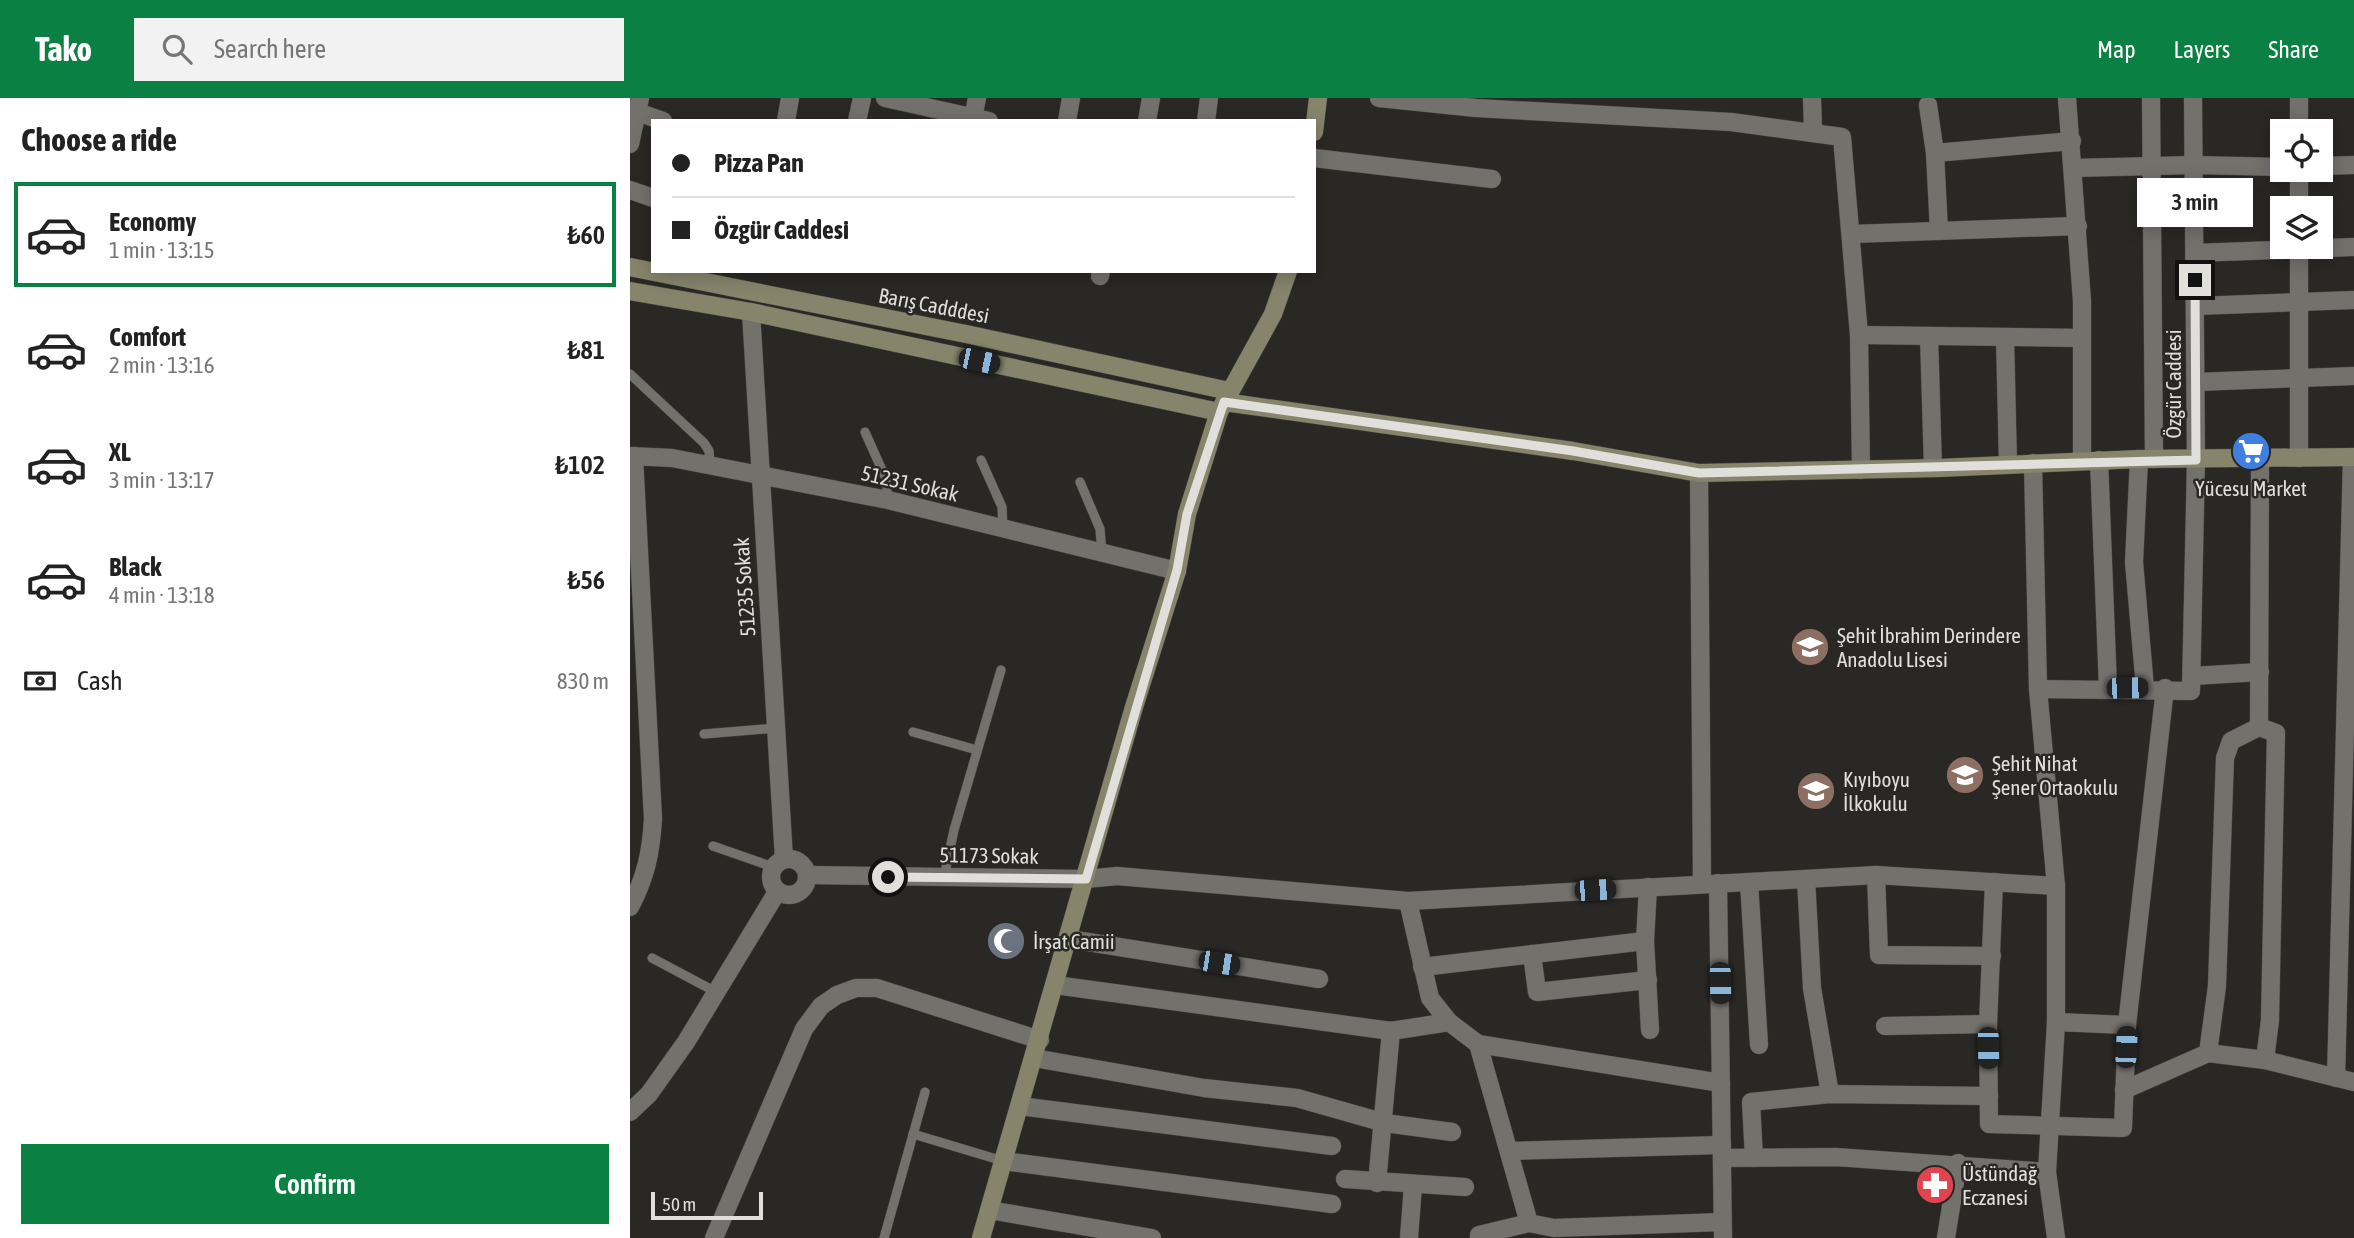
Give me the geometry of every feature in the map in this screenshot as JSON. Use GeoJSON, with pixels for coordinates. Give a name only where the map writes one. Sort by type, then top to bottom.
{"type":"FeatureCollection","features":[{"type":"Feature","properties":{"kind":"main road"},"geometry":{"type":"LineString","coordinates":[[1316,119],[1318,98]]}},
{"type":"Feature","properties":{"kind":"main road","name":"Barış Cadddesi"},"geometry":{"type":"LineString","coordinates":[[630,267],[651,271]]}},
{"type":"Feature","properties":{"kind":"main road","name":"Barış Cadddesi"},"geometry":{"type":"LineString","coordinates":[[660,273],[966,334],[1224,402]]}},
{"type":"Feature","properties":{"kind":"main road"},"geometry":{"type":"LineString","coordinates":[[981,1238],[1177,570],[1187,514],[1224,402],[1273,314],[1287,273]]}},
{"type":"Feature","properties":{"kind":"main road"},"geometry":{"type":"LineString","coordinates":[[630,291],[1224,402],[1573,451],[1699,473],[1933,468],[2091,460],[2353,457]]}},
{"type":"Feature","properties":{"kind":"street"},"geometry":{"type":"LineString","coordinates":[[786,119],[790,98]]}},
{"type":"Feature","properties":{"kind":"street"},"geometry":{"type":"LineString","coordinates":[[858,119],[863,98]]}},
{"type":"Feature","properties":{"kind":"street"},"geometry":{"type":"LineString","coordinates":[[887,98],[968,118],[978,98]]}},
{"type":"Feature","properties":{"kind":"street"},"geometry":{"type":"LineString","coordinates":[[1067,119],[1071,98]]}},
{"type":"Feature","properties":{"kind":"street"},"geometry":{"type":"LineString","coordinates":[[1147,119],[1151,98]]}},
{"type":"Feature","properties":{"kind":"street"},"geometry":{"type":"LineString","coordinates":[[1206,119],[1209,98]]}},
{"type":"Feature","properties":{"kind":"street"},"geometry":{"type":"LineString","coordinates":[[1379,98],[1476,108],[1605,107],[1813,130],[1842,137],[1859,335],[1861,470]]}},
{"type":"Feature","properties":{"kind":"street"},"geometry":{"type":"LineString","coordinates":[[1812,98],[1813,130]]}},
{"type":"Feature","properties":{"kind":"street"},"geometry":{"type":"LineString","coordinates":[[2067,98],[2078,226],[2082,338],[2108,688]]}},
{"type":"Feature","properties":{"kind":"street"},"geometry":{"type":"LineString","coordinates":[[2145,688],[2134,562],[2146,459],[2153,166],[2151,98]]}},
{"type":"Feature","properties":{"kind":"street","name":"Özgür Caddesi"},"geometry":{"type":"LineString","coordinates":[[2192,676],[2196,460],[2193,98]]}},
{"type":"Feature","properties":{"kind":"street"},"geometry":{"type":"LineString","coordinates":[[2299,98],[2299,119]]}},
{"type":"Feature","properties":{"kind":"street"},"geometry":{"type":"LineString","coordinates":[[630,144],[638,105],[660,119]]}},
{"type":"Feature","properties":{"kind":"street"},"geometry":{"type":"LineString","coordinates":[[1928,106],[1935,153],[1939,231]]}},
{"type":"Feature","properties":{"kind":"street"},"geometry":{"type":"LineString","coordinates":[[1935,153],[2072,141]]}},
{"type":"Feature","properties":{"kind":"street"},"geometry":{"type":"LineString","coordinates":[[1316,158],[1492,179]]}},
{"type":"Feature","properties":{"kind":"street"},"geometry":{"type":"LineString","coordinates":[[2073,168],[2194,165],[2270,167]]}},
{"type":"Feature","properties":{"kind":"street"},"geometry":{"type":"LineString","coordinates":[[2333,166],[2354,165]]}},
{"type":"Feature","properties":{"kind":"street"},"geometry":{"type":"LineString","coordinates":[[630,190],[651,197]]}},
{"type":"Feature","properties":{"kind":"street"},"geometry":{"type":"LineString","coordinates":[[1852,234],[2078,226]]}},
{"type":"Feature","properties":{"kind":"street"},"geometry":{"type":"LineString","coordinates":[[2333,247],[2354,247]]}},
{"type":"Feature","properties":{"kind":"street"},"geometry":{"type":"LineString","coordinates":[[2195,253],[2270,249]]}},
{"type":"Feature","properties":{"kind":"street"},"geometry":{"type":"LineString","coordinates":[[2299,259],[2299,458]]}},
{"type":"Feature","properties":{"kind":"street"},"geometry":{"type":"LineString","coordinates":[[2196,306],[2354,300]]}},
{"type":"Feature","properties":{"kind":"street","name":"51235 Sokak"},"geometry":{"type":"LineString","coordinates":[[751,312],[776,728],[779,863]]}},
{"type":"Feature","properties":{"kind":"street"},"geometry":{"type":"LineString","coordinates":[[1859,335],[2082,338]]}},
{"type":"Feature","properties":{"kind":"street"},"geometry":{"type":"LineString","coordinates":[[1929,336],[1933,468]]}},
{"type":"Feature","properties":{"kind":"street"},"geometry":{"type":"LineString","coordinates":[[2005,337],[2008,464]]}},
{"type":"Feature","properties":{"kind":"street"},"geometry":{"type":"LineString","coordinates":[[2196,382],[2354,376]]}},
{"type":"Feature","properties":{"kind":"street"},"geometry":{"type":"LineString","coordinates":[[630,906],[648,864],[653,819],[632,456]]}},
{"type":"Feature","properties":{"kind":"street","name":"51231 Sokak"},"geometry":{"type":"LineString","coordinates":[[632,456],[759,473],[888,500],[1177,570]]}},
{"type":"Feature","properties":{"kind":"street"},"geometry":{"type":"LineString","coordinates":[[2336,1078],[2353,457]]}},
{"type":"Feature","properties":{"kind":"street"},"geometry":{"type":"LineString","coordinates":[[2259,727],[2260,458]]}},
{"type":"Feature","properties":{"kind":"street"},"geometry":{"type":"LineString","coordinates":[[2033,463],[2038,689],[2056,887],[2056,1022],[2048,1172],[2056,1238]]}},
{"type":"Feature","properties":{"kind":"street"},"geometry":{"type":"LineString","coordinates":[[1479,1238],[1479,1235],[1529,1223],[1554,1233],[1722,1230],[1721,1083],[1710,884],[1699,473]]}},
{"type":"Feature","properties":{"kind":"street"},"geometry":{"type":"LineString","coordinates":[[2038,689],[2165,688],[2191,691],[2192,676],[2260,672]]}},
{"type":"Feature","properties":{"kind":"street"},"geometry":{"type":"LineString","coordinates":[[1994,882],[1988,1024],[1989,1124],[2123,1128],[2127,1026],[2165,688]]}},
{"type":"Feature","properties":{"kind":"street"},"geometry":{"type":"LineString","coordinates":[[2207,1053],[2217,986],[2225,758],[2231,741],[2259,727],[2276,733],[2270,1020],[2265,1059]]}},
{"type":"Feature","properties":{"kind":"street"},"geometry":{"type":"LineString","coordinates":[[779,863],[802,864],[807,875],[800,892],[788,896],[778,892],[770,877],[779,863]]}},
{"type":"Feature","properties":{"kind":"street","name":"51173 Sokak"},"geometry":{"type":"LineString","coordinates":[[807,875],[1086,879],[1117,876],[1408,901],[1876,875],[2056,887]]}},
{"type":"Feature","properties":{"kind":"street"},"geometry":{"type":"LineString","coordinates":[[1876,875],[1879,955],[1992,956]]}},
{"type":"Feature","properties":{"kind":"street"},"geometry":{"type":"LineString","coordinates":[[1806,879],[1812,988],[1830,1094]]}},
{"type":"Feature","properties":{"kind":"street"},"geometry":{"type":"LineString","coordinates":[[1749,881],[1759,1045]]}},
{"type":"Feature","properties":{"kind":"street"},"geometry":{"type":"LineString","coordinates":[[1648,887],[1645,941],[1650,1030]]}},
{"type":"Feature","properties":{"kind":"street"},"geometry":{"type":"LineString","coordinates":[[630,1112],[649,1094],[686,1042],[778,892]]}},
{"type":"Feature","properties":{"kind":"street"},"geometry":{"type":"LineString","coordinates":[[1408,901],[1430,998],[1449,1022],[1478,1044],[1721,1083]]}},
{"type":"Feature","properties":{"kind":"street"},"geometry":{"type":"LineString","coordinates":[[1069,939],[1319,979]]}},
{"type":"Feature","properties":{"kind":"street"},"geometry":{"type":"LineString","coordinates":[[1422,967],[1645,941]]}},
{"type":"Feature","properties":{"kind":"street"},"geometry":{"type":"LineString","coordinates":[[1532,954],[1537,992],[1648,980]]}},
{"type":"Feature","properties":{"kind":"street"},"geometry":{"type":"LineString","coordinates":[[1055,985],[1391,1031],[1449,1022]]}},
{"type":"Feature","properties":{"kind":"street"},"geometry":{"type":"LineString","coordinates":[[714,1238],[804,1029],[828,1000],[846,991],[877,988],[1040,1040]]}},
{"type":"Feature","properties":{"kind":"street"},"geometry":{"type":"LineString","coordinates":[[2056,1022],[2127,1026]]}},
{"type":"Feature","properties":{"kind":"street"},"geometry":{"type":"LineString","coordinates":[[1885,1026],[1988,1024]]}},
{"type":"Feature","properties":{"kind":"street"},"geometry":{"type":"LineString","coordinates":[[1377,1183],[1385,1123],[1391,1031]]}},
{"type":"Feature","properties":{"kind":"street"},"geometry":{"type":"LineString","coordinates":[[1478,1044],[1529,1223]]}},
{"type":"Feature","properties":{"kind":"street"},"geometry":{"type":"LineString","coordinates":[[2124,1090],[2207,1053],[2265,1059],[2354,1082]]}},
{"type":"Feature","properties":{"kind":"street"},"geometry":{"type":"LineString","coordinates":[[1034,1058],[1204,1088],[1297,1097],[1385,1123],[1452,1132]]}},
{"type":"Feature","properties":{"kind":"street"},"geometry":{"type":"LineString","coordinates":[[1754,1158],[1751,1102],[1830,1094],[1989,1096]]}},
{"type":"Feature","properties":{"kind":"street"},"geometry":{"type":"LineString","coordinates":[[1020,1106],[1332,1146]]}},
{"type":"Feature","properties":{"kind":"street"},"geometry":{"type":"LineString","coordinates":[[1510,1151],[1722,1151],[1754,1158],[1836,1157],[1958,1163],[2048,1172]]}},
{"type":"Feature","properties":{"kind":"street"},"geometry":{"type":"LineString","coordinates":[[1003,1161],[1332,1204]]}},
{"type":"Feature","properties":{"kind":"street"},"geometry":{"type":"LineString","coordinates":[[1946,1238],[1958,1163]]}},
{"type":"Feature","properties":{"kind":"street"},"geometry":{"type":"LineString","coordinates":[[1345,1179],[1465,1187]]}},
{"type":"Feature","properties":{"kind":"street"},"geometry":{"type":"LineString","coordinates":[[1409,1238],[1413,1185]]}},
{"type":"Feature","properties":{"kind":"street"},"geometry":{"type":"LineString","coordinates":[[989,1210],[1152,1238]]}},
{"type":"Feature","properties":{"kind":"lane"},"geometry":{"type":"LineString","coordinates":[[630,374],[704,443],[709,451],[710,465]]}},
{"type":"Feature","properties":{"kind":"lane"},"geometry":{"type":"LineString","coordinates":[[865,432],[886,479],[888,500]]}},
{"type":"Feature","properties":{"kind":"lane"},"geometry":{"type":"LineString","coordinates":[[981,460],[1002,507],[1003,529]]}},
{"type":"Feature","properties":{"kind":"lane"},"geometry":{"type":"LineString","coordinates":[[1080,482],[1100,529],[1102,553]]}},
{"type":"Feature","properties":{"kind":"lane"},"geometry":{"type":"LineString","coordinates":[[944,877],[1001,670]]}},
{"type":"Feature","properties":{"kind":"lane"},"geometry":{"type":"LineString","coordinates":[[704,734],[776,728]]}},
{"type":"Feature","properties":{"kind":"lane"},"geometry":{"type":"LineString","coordinates":[[913,732],[977,750]]}},
{"type":"Feature","properties":{"kind":"lane"},"geometry":{"type":"LineString","coordinates":[[713,846],[779,863]]}},
{"type":"Feature","properties":{"kind":"lane"},"geometry":{"type":"LineString","coordinates":[[652,958],[716,992]]}},
{"type":"Feature","properties":{"kind":"lane"},"geometry":{"type":"LineString","coordinates":[[884,1238],[925,1092]]}},
{"type":"Feature","properties":{"kind":"lane"},"geometry":{"type":"LineString","coordinates":[[913,1134],[1003,1161]]}},
{"type":"Feature","properties":{"kind":"place","name":"Yücesu Market"},"geometry":{"type":"Point","coordinates":[2251,451]}},
{"type":"Feature","properties":{"kind":"place","name":"Şehit İbrahim Derindere Anadolu Lisesi"},"geometry":{"type":"Point","coordinates":[1810,647]}},
{"type":"Feature","properties":{"kind":"place","name":"Şehit Nihat Şener Ortaokulu"},"geometry":{"type":"Point","coordinates":[1965,775]}},
{"type":"Feature","properties":{"kind":"place","name":"Kıyıboyu İlkokulu"},"geometry":{"type":"Point","coordinates":[1816,791]}},
{"type":"Feature","properties":{"kind":"place","name":"İrşat Camii"},"geometry":{"type":"Point","coordinates":[1006,941]}},
{"type":"Feature","properties":{"kind":"place","name":"Üstündağ Eczanesi"},"geometry":{"type":"Point","coordinates":[1935,1185]}},
{"type":"Feature","properties":{"kind":"route"},"geometry":{"type":"LineString","coordinates":[[888,877],[1086,879],[1134,707],[1177,570],[1187,514],[1224,402],[1573,451],[1699,473],[1939,468],[2138,459],[2196,460],[2195,280]]}}]}
